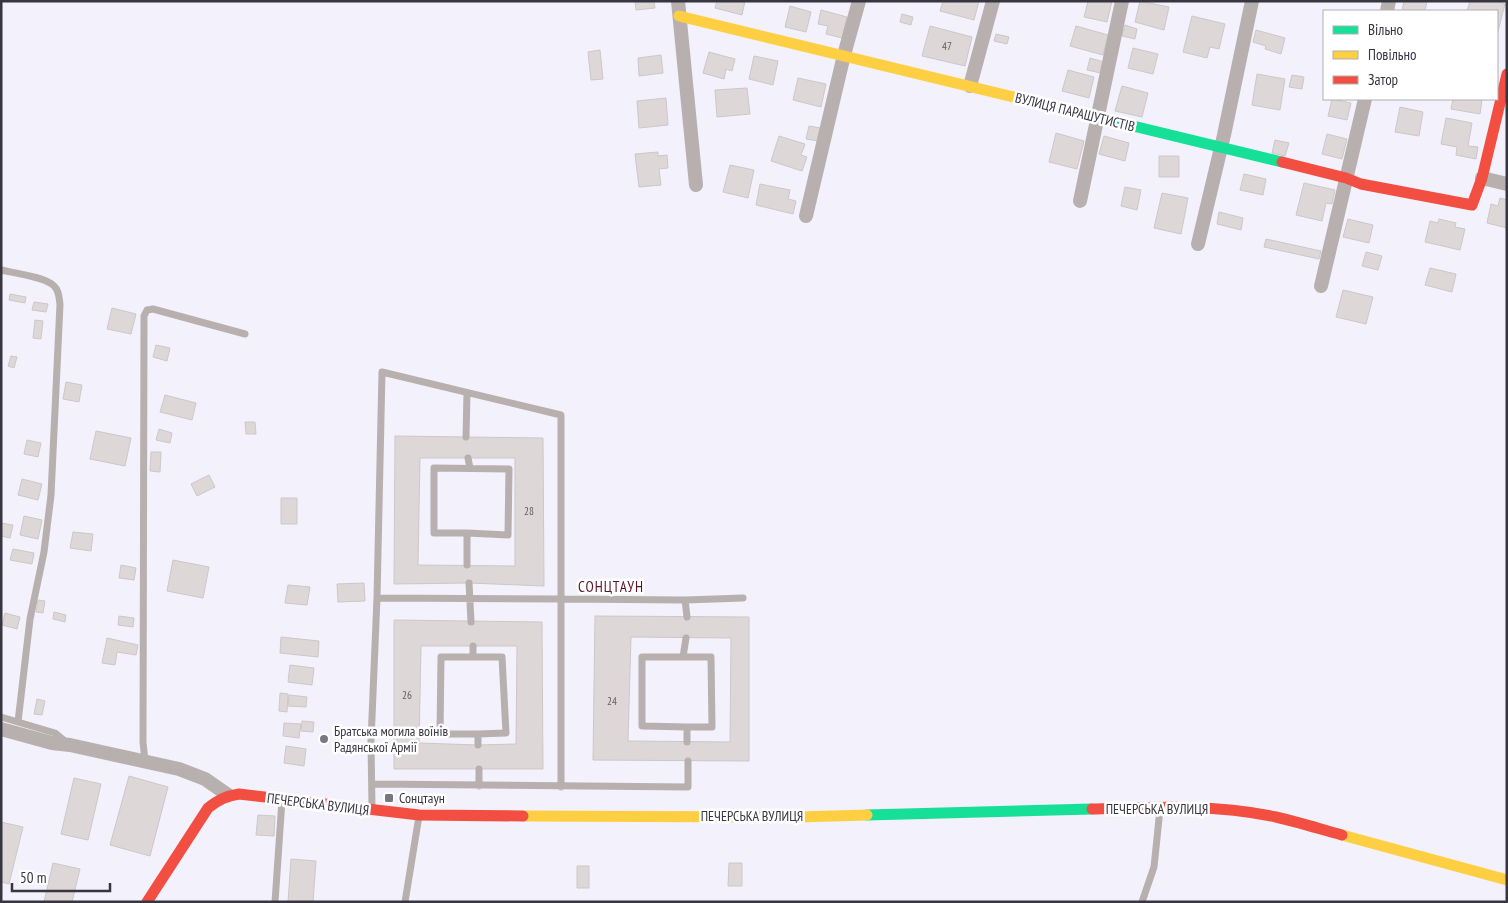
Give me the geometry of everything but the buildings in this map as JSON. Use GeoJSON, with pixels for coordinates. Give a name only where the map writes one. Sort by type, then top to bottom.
{"type":"FeatureCollection","features":[{"type":"Feature","properties":{"kind":"street"},"geometry":{"type":"LineString","coordinates":[[678,1],[696,186]]}},
{"type":"Feature","properties":{"kind":"street"},"geometry":{"type":"LineString","coordinates":[[806,216],[859,1]]}},
{"type":"Feature","properties":{"kind":"street"},"geometry":{"type":"LineString","coordinates":[[970,86],[993,1]]}},
{"type":"Feature","properties":{"kind":"street"},"geometry":{"type":"LineString","coordinates":[[1080,202],[1122,1]]}},
{"type":"Feature","properties":{"kind":"street"},"geometry":{"type":"LineString","coordinates":[[1198,244],[1221,148],[1252,1]]}},
{"type":"Feature","properties":{"kind":"street","name":"ВУЛИЦЯ ПАРАШУТИСТІВ"},"geometry":{"type":"LineString","coordinates":[[679,16],[1346,178],[1361,184],[1460,204],[1472,205],[1482,178]]}},
{"type":"Feature","properties":{"kind":"street"},"geometry":{"type":"LineString","coordinates":[[1507,74],[1482,178],[1507,184]]}},
{"type":"Feature","properties":{"kind":"street"},"geometry":{"type":"LineString","coordinates":[[1322,286],[1365,100]]}},
{"type":"Feature","properties":{"kind":"street"},"geometry":{"type":"LineString","coordinates":[[1,729],[52,743],[70,745],[179,769],[205,779],[228,795]]}},
{"type":"Feature","properties":{"kind":"street","name":"ПЕЧЕРСЬКА ВУЛИЦЯ"},"geometry":{"type":"LineString","coordinates":[[228,795],[239,794],[419,815],[798,817],[1160,807],[1212,808],[1275,817],[1507,880]]}},
{"type":"Feature","properties":{"kind":"street"},"geometry":{"type":"LineString","coordinates":[[147,902],[200,818],[218,799],[228,795]]}},
{"type":"Feature","properties":{"kind":"lane"},"geometry":{"type":"LineString","coordinates":[[1,270],[44,280],[54,285],[59,294],[60,304],[51,495],[44,552],[30,619],[18,722]]}},
{"type":"Feature","properties":{"kind":"lane"},"geometry":{"type":"LineString","coordinates":[[145,761],[143,742],[144,316],[147,310],[153,309],[245,334]]}},
{"type":"Feature","properties":{"kind":"lane"},"geometry":{"type":"LineString","coordinates":[[372,811],[371,741],[377,598],[382,372],[467,394],[561,415],[561,787]]}},
{"type":"Feature","properties":{"kind":"lane"},"geometry":{"type":"LineString","coordinates":[[466,437],[467,394]]}},
{"type":"Feature","properties":{"kind":"lane"},"geometry":{"type":"LineString","coordinates":[[468,458],[470,468]]}},
{"type":"Feature","properties":{"kind":"lane"},"geometry":{"type":"LineString","coordinates":[[434,468],[509,469],[508,535],[467,533],[434,533],[434,468]]}},
{"type":"Feature","properties":{"kind":"lane"},"geometry":{"type":"LineString","coordinates":[[467,533],[468,564]]}},
{"type":"Feature","properties":{"kind":"lane"},"geometry":{"type":"LineString","coordinates":[[469,583],[471,622]]}},
{"type":"Feature","properties":{"kind":"lane"},"geometry":{"type":"LineString","coordinates":[[377,598],[471,597],[685,600],[743,598]]}},
{"type":"Feature","properties":{"kind":"lane"},"geometry":{"type":"LineString","coordinates":[[685,600],[687,617]]}},
{"type":"Feature","properties":{"kind":"lane"},"geometry":{"type":"LineString","coordinates":[[683,657],[686,638]]}},
{"type":"Feature","properties":{"kind":"lane"},"geometry":{"type":"LineString","coordinates":[[473,646],[473,657]]}},
{"type":"Feature","properties":{"kind":"lane"},"geometry":{"type":"LineString","coordinates":[[441,657],[502,657],[506,733],[478,734],[440,734],[441,657]]}},
{"type":"Feature","properties":{"kind":"lane"},"geometry":{"type":"LineString","coordinates":[[642,657],[711,657],[712,727],[687,727],[642,726],[642,657]]}},
{"type":"Feature","properties":{"kind":"lane"},"geometry":{"type":"LineString","coordinates":[[1,717],[55,733],[70,745]]}},
{"type":"Feature","properties":{"kind":"lane"},"geometry":{"type":"LineString","coordinates":[[687,727],[687,742]]}},
{"type":"Feature","properties":{"kind":"lane"},"geometry":{"type":"LineString","coordinates":[[478,734],[478,745]]}},
{"type":"Feature","properties":{"kind":"lane"},"geometry":{"type":"LineString","coordinates":[[372,784],[688,787],[688,761]]}},
{"type":"Feature","properties":{"kind":"lane"},"geometry":{"type":"LineString","coordinates":[[479,769],[479,786]]}},
{"type":"Feature","properties":{"kind":"lane"},"geometry":{"type":"LineString","coordinates":[[275,902],[282,800]]}},
{"type":"Feature","properties":{"kind":"lane"},"geometry":{"type":"LineString","coordinates":[[1142,902],[1154,867],[1160,807]]}},
{"type":"Feature","properties":{"kind":"lane"},"geometry":{"type":"LineString","coordinates":[[405,902],[419,815]]}},
{"type":"Feature","properties":{"kind":"traffic: fast"},"geometry":{"type":"LineString","coordinates":[[1030,101],[1282,162]]}},
{"type":"Feature","properties":{"kind":"traffic: fast"},"geometry":{"type":"LineString","coordinates":[[867,815],[1092,809]]}},
{"type":"Feature","properties":{"kind":"traffic: slow"},"geometry":{"type":"LineString","coordinates":[[679,16],[1030,101]]}},
{"type":"Feature","properties":{"kind":"traffic: slow"},"geometry":{"type":"LineString","coordinates":[[523,816],[798,817],[867,815]]}},
{"type":"Feature","properties":{"kind":"traffic: slow"},"geometry":{"type":"LineString","coordinates":[[1342,835],[1507,880]]}},
{"type":"Feature","properties":{"kind":"traffic: jam"},"geometry":{"type":"LineString","coordinates":[[1282,162],[1346,178],[1361,184],[1472,205],[1482,178],[1507,74]]}},
{"type":"Feature","properties":{"kind":"traffic: jam"},"geometry":{"type":"LineString","coordinates":[[147,902],[208,808],[222,799],[234,795],[239,794],[419,815],[523,816]]}},
{"type":"Feature","properties":{"kind":"traffic: jam"},"geometry":{"type":"LineString","coordinates":[[1092,809],[1184,807],[1231,810],[1276,817],[1342,835]]}},
{"type":"Feature","properties":{"kind":"place","name":"Братська могила воїнів Радянської Армії"},"geometry":{"type":"Point","coordinates":[324,739]}},
{"type":"Feature","properties":{"kind":"place","name":"Сонцтаун"},"geometry":{"type":"Point","coordinates":[389,798]}},
{"type":"Feature","properties":{"kind":"district","name":"СОНЦТАУН"},"geometry":{"type":"Point","coordinates":[611,587]}}]}
